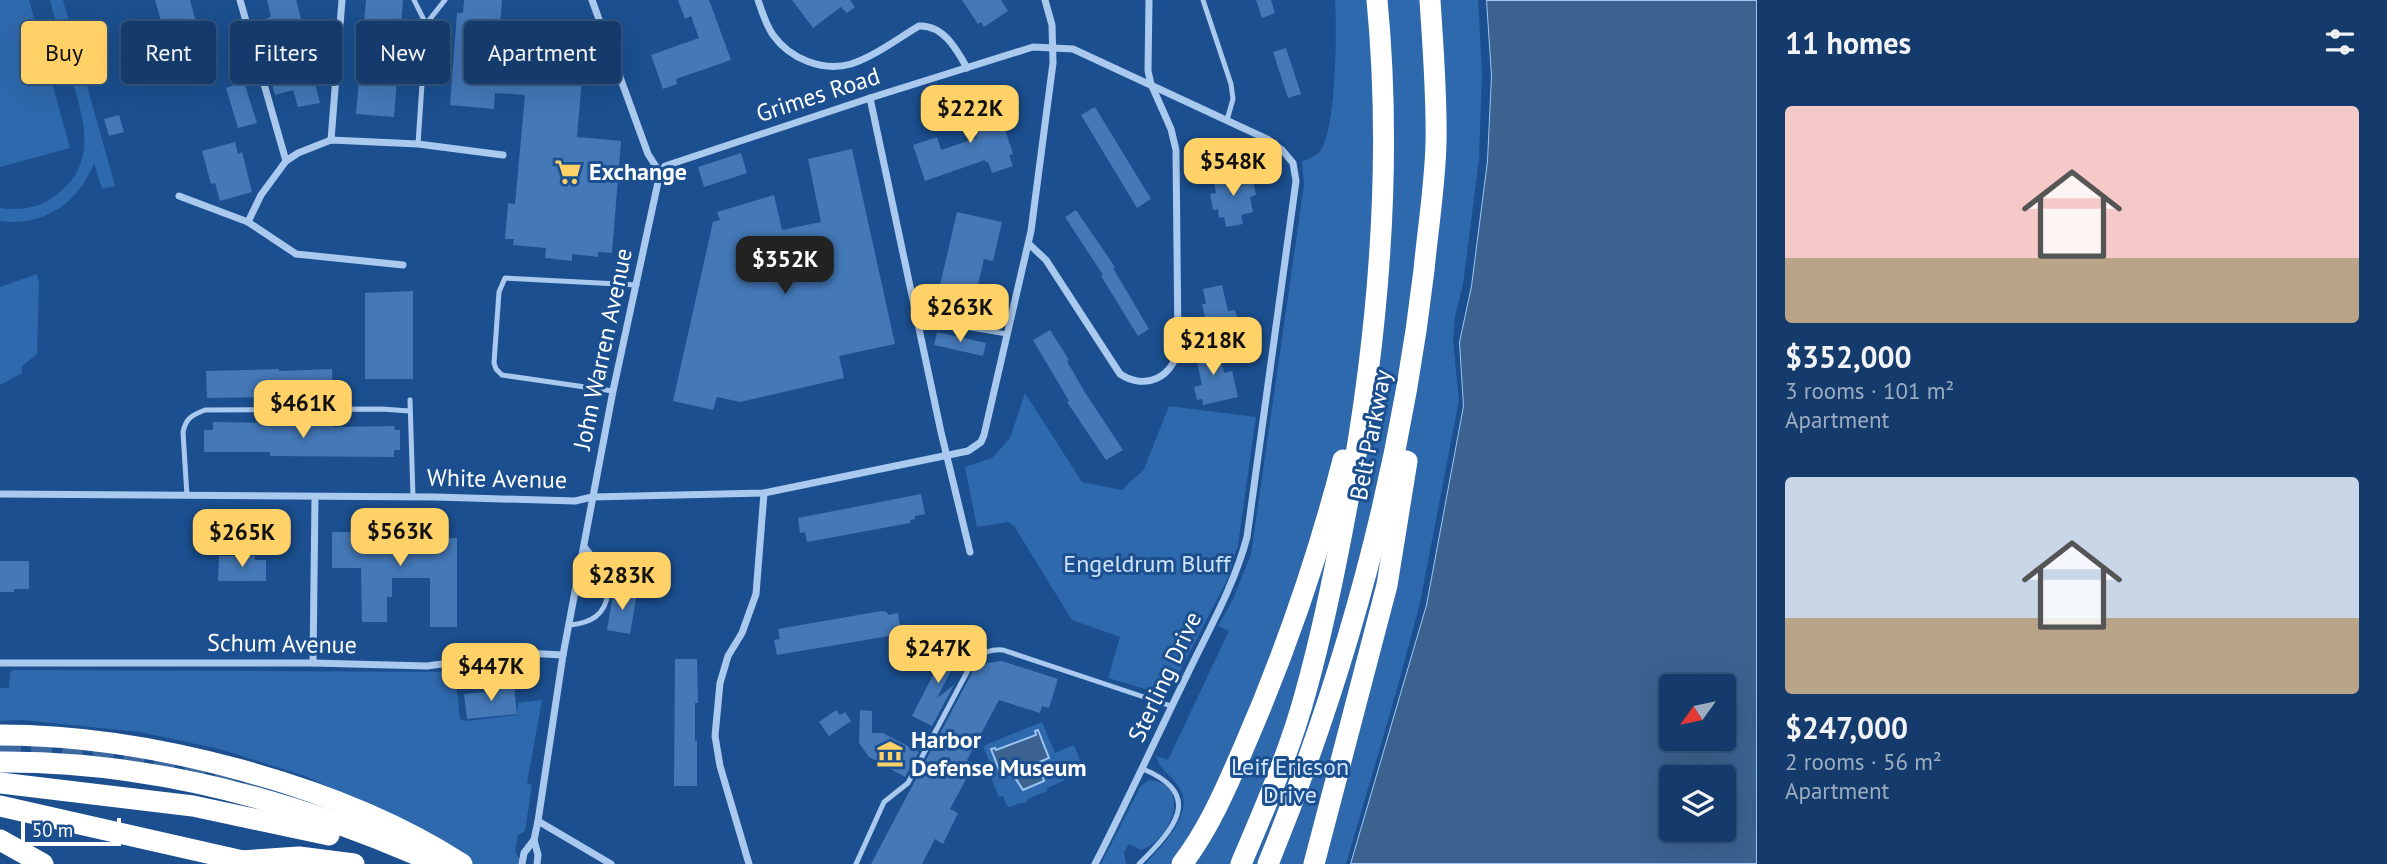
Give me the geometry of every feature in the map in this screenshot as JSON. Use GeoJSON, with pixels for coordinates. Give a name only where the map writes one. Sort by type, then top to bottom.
{"type":"FeatureCollection","features":[{"type":"Feature","properties":{"kind":"highway","name":"Belt Parkway"},"geometry":{"type":"LineString","coordinates":[[1241,864],[1268,801],[1306,692],[1335,576],[1371,359],[1385,156],[1384,89],[1377,0]]}},
{"type":"Feature","properties":{"kind":"highway","name":"Belt Parkway"},"geometry":{"type":"LineString","coordinates":[[1268,864],[1328,700],[1381,520],[1415,349],[1434,174],[1436,83],[1430,0]]}},
{"type":"Feature","properties":{"kind":"highway"},"geometry":{"type":"LineString","coordinates":[[1314,864],[1387,585],[1424,361],[1435,264],[1434,174]]}},
{"type":"Feature","properties":{"kind":"highway"},"geometry":{"type":"LineString","coordinates":[[1182,864],[1219,804],[1258,715],[1296,612],[1330,506],[1361,376],[1382,223]]}},
{"type":"Feature","properties":{"kind":"highway"},"geometry":{"type":"LineString","coordinates":[[0,736],[106,742],[223,767],[364,813],[461,864]]}},
{"type":"Feature","properties":{"kind":"highway"},"geometry":{"type":"LineString","coordinates":[[0,762],[143,772],[214,786],[291,808],[439,864]]}},
{"type":"Feature","properties":{"kind":"highway"},"geometry":{"type":"LineString","coordinates":[[0,783],[120,796],[240,815],[313,830],[408,861]]}},
{"type":"Feature","properties":{"kind":"highway"},"geometry":{"type":"LineString","coordinates":[[0,806],[256,864]]}},
{"type":"Feature","properties":{"kind":"highway"},"geometry":{"type":"LineString","coordinates":[[0,840],[43,864]]}},
{"type":"Feature","properties":{"kind":"highway"},"geometry":{"type":"LineString","coordinates":[[219,864],[299,857],[354,864]]}},
{"type":"Feature","properties":{"kind":"street"},"geometry":{"type":"LineString","coordinates":[[240,0],[286,161]]}},
{"type":"Feature","properties":{"kind":"street"},"geometry":{"type":"LineString","coordinates":[[331,140],[342,0]]}},
{"type":"Feature","properties":{"kind":"street"},"geometry":{"type":"LineString","coordinates":[[592,0],[649,154],[660,173]]}},
{"type":"Feature","properties":{"kind":"street"},"geometry":{"type":"LineString","coordinates":[[758,0],[766,24],[775,38],[805,61],[822,66],[851,64],[919,26],[930,26],[942,33],[967,68]]}},
{"type":"Feature","properties":{"kind":"street"},"geometry":{"type":"LineString","coordinates":[[1007,334],[1029,244],[1054,47],[1052,25],[1045,0]]}},
{"type":"Feature","properties":{"kind":"street"},"geometry":{"type":"LineString","coordinates":[[1029,244],[1046,260],[1120,374],[1137,382],[1147,382],[1165,375],[1177,358],[1178,348],[1176,150],[1171,129],[1151,84],[1148,58],[1149,0]]}},
{"type":"Feature","properties":{"kind":"street","name":"Grimes Road"},"geometry":{"type":"LineString","coordinates":[[660,173],[665,166],[1033,47],[1073,49],[1227,120]]}},
{"type":"Feature","properties":{"kind":"street"},"geometry":{"type":"LineString","coordinates":[[870,98],[970,552]]}},
{"type":"Feature","properties":{"kind":"street","name":"Sterling Drive"},"geometry":{"type":"LineString","coordinates":[[1095,864],[1228,593],[1247,537],[1296,181],[1293,163],[1282,150],[1269,140],[1227,120]]}},
{"type":"Feature","properties":{"kind":"street"},"geometry":{"type":"LineString","coordinates":[[248,222],[261,195],[286,161],[298,153],[331,140],[418,144],[503,155]]}},
{"type":"Feature","properties":{"kind":"street","name":"John Warren Avenue"},"geometry":{"type":"LineString","coordinates":[[522,864],[524,853],[534,840],[538,821],[563,655],[612,391],[660,173]]}},
{"type":"Feature","properties":{"kind":"street"},"geometry":{"type":"LineString","coordinates":[[179,196],[248,222],[296,254],[403,265]]}},
{"type":"Feature","properties":{"kind":"street","name":"White Avenue"},"geometry":{"type":"LineString","coordinates":[[0,494],[575,501],[592,498],[764,493],[968,451],[981,442],[1007,334]]}},
{"type":"Feature","properties":{"kind":"street"},"geometry":{"type":"LineString","coordinates":[[749,864],[720,766],[715,736],[718,695],[725,665],[742,633],[756,594],[764,493]]}},
{"type":"Feature","properties":{"kind":"street"},"geometry":{"type":"LineString","coordinates":[[313,663],[315,497]]}},
{"type":"Feature","properties":{"kind":"street","name":"Schum Avenue"},"geometry":{"type":"LineString","coordinates":[[0,663],[313,663],[428,666],[525,653],[563,655]]}},
{"type":"Feature","properties":{"kind":"street"},"geometry":{"type":"LineString","coordinates":[[538,821],[611,864]]}},
{"type":"Feature","properties":{"kind":"street","name":"John Warren Avenue"},"geometry":{"type":"LineString","coordinates":[[534,840],[538,855],[537,864]]}},
{"type":"Feature","properties":{"kind":"lane"},"geometry":{"type":"LineString","coordinates":[[414,0],[424,21]]}},
{"type":"Feature","properties":{"kind":"lane"},"geometry":{"type":"LineString","coordinates":[[428,21],[445,0]]}},
{"type":"Feature","properties":{"kind":"lane"},"geometry":{"type":"LineString","coordinates":[[1203,0],[1231,84],[1233,99],[1227,120]]}},
{"type":"Feature","properties":{"kind":"lane"},"geometry":{"type":"LineString","coordinates":[[418,144],[422,84]]}},
{"type":"Feature","properties":{"kind":"lane"},"geometry":{"type":"LineString","coordinates":[[612,391],[502,375],[494,363],[499,292],[505,278],[637,285]]}},
{"type":"Feature","properties":{"kind":"lane"},"geometry":{"type":"LineString","coordinates":[[917,318],[1007,334]]}},
{"type":"Feature","properties":{"kind":"lane"},"geometry":{"type":"LineString","coordinates":[[410,400],[413,497]]}},
{"type":"Feature","properties":{"kind":"lane"},"geometry":{"type":"LineString","coordinates":[[187,496],[183,432],[185,423],[192,415],[205,410],[410,411]]}},
{"type":"Feature","properties":{"kind":"lane"},"geometry":{"type":"LineString","coordinates":[[570,625],[593,619],[607,604],[610,585],[607,576],[584,545]]}},
{"type":"Feature","properties":{"kind":"lane"},"geometry":{"type":"LineString","coordinates":[[856,864],[884,802],[908,783],[974,659],[983,653],[992,649],[1003,650],[1171,706]]}},
{"type":"Feature","properties":{"kind":"lane"},"geometry":{"type":"LineString","coordinates":[[1139,864],[1161,844],[1173,826],[1178,808],[1177,794],[1173,786],[1161,776],[1143,769]]}},
{"type":"Feature","properties":{"kind":"green space"},"geometry":{"type":"Polygon","coordinates":[[[0,0],[29,0],[35,21],[21,21],[21,84],[52,84],[70,148],[0,167],[0,0]]]}},
{"type":"Feature","properties":{"kind":"green space"},"geometry":{"type":"Polygon","coordinates":[[[50,0],[63,0],[69,21],[56,21],[50,0]]]}},
{"type":"Feature","properties":{"kind":"green space","name":"Leif Ericson Drive"},"geometry":{"type":"Polygon","coordinates":[[[1335,0],[1478,0],[1482,72],[1479,159],[1453,340],[1459,400],[1420,603],[1350,864],[1145,864],[1174,829],[1183,808],[1179,787],[1163,769],[1156,756],[1168,760],[1229,631],[1218,626],[1233,599],[1251,554],[1304,185],[1302,161],[1314,156],[1321,149],[1331,117],[1336,53],[1335,0]]]}},
{"type":"Feature","properties":{"kind":"green space"},"geometry":{"type":"Polygon","coordinates":[[[73,84],[86,84],[115,186],[102,189],[94,163],[79,190],[58,209],[31,220],[0,221],[0,208],[30,208],[56,195],[70,182],[79,168],[83,153],[83,122],[73,84]]]}},
{"type":"Feature","properties":{"kind":"green space"},"geometry":{"type":"Polygon","coordinates":[[[37,274],[37,354],[22,366],[22,373],[0,385],[0,287],[37,274]]]}},
{"type":"Feature","properties":{"kind":"green space","name":"Engeldrum Bluff"},"geometry":{"type":"Polygon","coordinates":[[[1025,393],[1082,482],[1122,490],[1144,469],[1169,406],[1256,417],[1238,545],[1228,578],[1171,689],[1162,694],[1108,678],[1120,637],[1072,620],[1014,526],[1008,522],[977,527],[965,467],[992,458],[1010,438],[1025,393]]]}},
{"type":"Feature","properties":{"kind":"green space"},"geometry":{"type":"Polygon","coordinates":[[[13,670],[455,672],[460,719],[466,721],[517,715],[518,703],[542,700],[527,783],[532,785],[525,831],[518,835],[515,851],[520,860],[519,864],[472,864],[380,811],[305,776],[219,749],[140,732],[22,720],[0,721],[0,688],[9,688],[10,673],[13,670]]]}},
{"type":"Feature","properties":{"kind":"green space"},"geometry":{"type":"Polygon","coordinates":[[[1042,722],[1055,753],[1074,745],[1083,768],[1064,776],[1065,780],[1028,799],[1026,803],[1007,806],[1003,796],[999,797],[991,778],[987,767],[990,764],[983,746],[1042,722]]]}},
{"type":"Feature","properties":{"kind":"green space"},"geometry":{"type":"Polygon","coordinates":[[[1149,780],[1163,784],[1171,791],[1174,802],[1169,825],[1152,845],[1141,850],[1129,844],[1124,852],[1126,864],[1101,864],[1140,787],[1149,780]]]}},
{"type":"Feature","properties":{"kind":"shaded area"},"geometry":{"type":"Polygon","coordinates":[[[1486,0],[1757,0],[1757,864],[1350,864],[1426,605],[1463,406],[1459,342],[1471,286],[1487,161],[1491,76],[1486,0]]]}},
{"type":"Feature","properties":{"kind":"shaded area"},"geometry":{"type":"Polygon","coordinates":[[[1038,730],[1049,758],[1039,762],[1044,781],[1023,790],[1012,773],[1002,777],[991,749],[996,750],[1036,735],[1035,731],[1038,730]]]}},
{"type":"Feature","properties":{"kind":"pier"},"geometry":{"type":"Polygon","coordinates":[[[1482,0],[1486,0],[1491,76],[1487,161],[1471,286],[1459,342],[1463,406],[1426,605],[1350,864],[1346,864],[1422,604],[1460,406],[1455,341],[1467,285],[1483,161],[1488,76],[1482,0]]]}},
{"type":"Feature","properties":{"kind":"building"},"geometry":{"type":"Polygon","coordinates":[[[155,0],[190,0],[196,21],[161,21],[155,0]]]}},
{"type":"Feature","properties":{"kind":"building"},"geometry":{"type":"Polygon","coordinates":[[[267,0],[296,0],[302,21],[258,21],[271,17],[267,0]]]}},
{"type":"Feature","properties":{"kind":"building"},"geometry":{"type":"Polygon","coordinates":[[[366,0],[403,0],[401,21],[364,21],[366,0]]]}},
{"type":"Feature","properties":{"kind":"building","name":"Exchange"},"geometry":{"type":"Polygon","coordinates":[[[464,0],[502,0],[501,21],[464,21],[464,84],[582,84],[577,137],[621,141],[612,253],[598,252],[598,257],[572,254],[572,261],[545,258],[546,248],[513,245],[514,239],[505,239],[508,203],[515,204],[525,95],[495,93],[494,109],[450,105],[457,13],[463,13],[464,0]]]}},
{"type":"Feature","properties":{"kind":"building"},"geometry":{"type":"Polygon","coordinates":[[[678,0],[709,0],[731,60],[676,79],[677,84],[663,89],[651,55],[699,38],[691,16],[685,19],[678,0]]]}},
{"type":"Feature","properties":{"kind":"building"},"geometry":{"type":"Polygon","coordinates":[[[792,0],[850,0],[855,7],[847,13],[841,7],[813,28],[792,0]]]}},
{"type":"Feature","properties":{"kind":"building"},"geometry":{"type":"Polygon","coordinates":[[[962,0],[1001,0],[1008,11],[984,27],[981,22],[978,24],[962,0]]]}},
{"type":"Feature","properties":{"kind":"building"},"geometry":{"type":"Polygon","coordinates":[[[1256,0],[1271,0],[1275,13],[1262,18],[1256,0]]]}},
{"type":"Feature","properties":{"kind":"building"},"geometry":{"type":"Polygon","coordinates":[[[1286,48],[1301,94],[1288,98],[1273,52],[1286,48]]]}},
{"type":"Feature","properties":{"kind":"building"},"geometry":{"type":"Polygon","coordinates":[[[245,84],[257,123],[238,128],[226,88],[245,84]]]}},
{"type":"Feature","properties":{"kind":"building"},"geometry":{"type":"Polygon","coordinates":[[[272,84],[315,84],[320,103],[298,107],[293,90],[275,95],[272,84]]]}},
{"type":"Feature","properties":{"kind":"building"},"geometry":{"type":"Polygon","coordinates":[[[359,84],[397,84],[394,117],[356,114],[359,84]]]}},
{"type":"Feature","properties":{"kind":"building"},"geometry":{"type":"Polygon","coordinates":[[[991,96],[995,106],[997,105],[1013,154],[1009,155],[1013,166],[992,173],[985,160],[925,181],[913,145],[937,137],[941,150],[977,138],[969,104],[991,96]]]}},
{"type":"Feature","properties":{"kind":"building"},"geometry":{"type":"Polygon","coordinates":[[[1095,107],[1151,199],[1137,208],[1081,115],[1095,107]]]}},
{"type":"Feature","properties":{"kind":"building"},"geometry":{"type":"Polygon","coordinates":[[[119,115],[124,132],[109,136],[104,119],[119,115]]]}},
{"type":"Feature","properties":{"kind":"building"},"geometry":{"type":"Polygon","coordinates":[[[235,142],[238,154],[242,152],[252,192],[220,201],[215,183],[211,184],[202,151],[235,142]]]}},
{"type":"Feature","properties":{"kind":"building"},"geometry":{"type":"Polygon","coordinates":[[[852,149],[895,344],[839,356],[844,378],[740,402],[717,397],[713,410],[673,401],[713,222],[720,220],[717,212],[774,195],[782,230],[821,222],[808,159],[852,149]]]}},
{"type":"Feature","properties":{"kind":"building"},"geometry":{"type":"Polygon","coordinates":[[[741,153],[747,173],[704,187],[698,167],[741,153]]]}},
{"type":"Feature","properties":{"kind":"building"},"geometry":{"type":"Polygon","coordinates":[[[1239,173],[1241,182],[1253,180],[1256,195],[1250,197],[1253,212],[1241,215],[1243,224],[1226,227],[1224,217],[1219,218],[1218,209],[1213,210],[1210,194],[1216,193],[1213,178],[1239,173]]]}},
{"type":"Feature","properties":{"kind":"building"},"geometry":{"type":"Polygon","coordinates":[[[1076,210],[1115,267],[1113,268],[1149,329],[1138,336],[1065,217],[1076,210]]]}},
{"type":"Feature","properties":{"kind":"building"},"geometry":{"type":"Polygon","coordinates":[[[957,212],[1002,222],[993,261],[984,259],[977,289],[991,292],[986,315],[940,305],[944,286],[940,285],[957,212]]]}},
{"type":"Feature","properties":{"kind":"building"},"geometry":{"type":"Polygon","coordinates":[[[1222,285],[1228,311],[1235,310],[1238,320],[1207,327],[1202,304],[1206,304],[1203,289],[1222,285]]]}},
{"type":"Feature","properties":{"kind":"building"},"geometry":{"type":"Polygon","coordinates":[[[413,291],[413,379],[365,379],[365,293],[413,291]]]}},
{"type":"Feature","properties":{"kind":"building"},"geometry":{"type":"Polygon","coordinates":[[[1050,330],[1084,391],[1123,450],[1106,460],[1067,402],[1069,401],[1033,340],[1050,330]]]}},
{"type":"Feature","properties":{"kind":"building"},"geometry":{"type":"Polygon","coordinates":[[[937,332],[986,343],[983,356],[934,345],[937,332]]]}},
{"type":"Feature","properties":{"kind":"building"},"geometry":{"type":"Polygon","coordinates":[[[1218,344],[1224,373],[1232,371],[1238,397],[1203,405],[1202,399],[1197,400],[1194,387],[1202,385],[1194,349],[1218,344]]]}},
{"type":"Feature","properties":{"kind":"building"},"geometry":{"type":"Polygon","coordinates":[[[332,369],[333,396],[207,398],[206,371],[332,369]]]}},
{"type":"Feature","properties":{"kind":"building"},"geometry":{"type":"Polygon","coordinates":[[[213,422],[270,423],[270,426],[300,426],[300,423],[334,424],[334,427],[394,426],[395,430],[400,430],[400,450],[394,450],[394,457],[270,456],[270,452],[204,452],[204,430],[213,430],[213,422]]]}},
{"type":"Feature","properties":{"kind":"building"},"geometry":{"type":"Polygon","coordinates":[[[921,494],[925,514],[915,516],[910,523],[807,542],[805,532],[800,533],[798,518],[921,494]]]}},
{"type":"Feature","properties":{"kind":"building"},"geometry":{"type":"Polygon","coordinates":[[[373,520],[392,520],[392,532],[432,532],[432,538],[457,538],[457,627],[430,627],[430,578],[392,578],[392,597],[387,597],[387,622],[362,622],[361,568],[332,568],[332,532],[373,532],[373,520]]]}},
{"type":"Feature","properties":{"kind":"building"},"geometry":{"type":"Polygon","coordinates":[[[219,556],[255,556],[255,560],[266,560],[266,581],[218,581],[219,556]]]}},
{"type":"Feature","properties":{"kind":"building"},"geometry":{"type":"Polygon","coordinates":[[[0,561],[29,561],[29,589],[0,592],[0,561]]]}},
{"type":"Feature","properties":{"kind":"building"},"geometry":{"type":"Polygon","coordinates":[[[614,589],[637,593],[630,634],[607,630],[614,589]]]}},
{"type":"Feature","properties":{"kind":"building"},"geometry":{"type":"Polygon","coordinates":[[[887,612],[888,615],[898,613],[901,634],[777,655],[774,640],[780,639],[778,629],[887,612]]]}},
{"type":"Feature","properties":{"kind":"building"},"geometry":{"type":"Polygon","coordinates":[[[948,640],[963,648],[937,698],[954,685],[932,726],[912,716],[948,640]]]}},
{"type":"Feature","properties":{"kind":"building"},"geometry":{"type":"Polygon","coordinates":[[[675,659],[697,659],[697,786],[674,786],[675,659]]]}},
{"type":"Feature","properties":{"kind":"building"},"geometry":{"type":"Polygon","coordinates":[[[1002,661],[1058,679],[1049,708],[1042,706],[1040,713],[999,700],[967,760],[974,764],[950,809],[958,813],[943,844],[935,839],[922,864],[871,864],[974,669],[987,663],[1002,661]]]}},
{"type":"Feature","properties":{"kind":"building"},"geometry":{"type":"Polygon","coordinates":[[[514,685],[517,714],[467,719],[464,694],[485,692],[484,688],[514,685]]]}},
{"type":"Feature","properties":{"kind":"building"},"geometry":{"type":"Polygon","coordinates":[[[836,710],[840,715],[845,712],[851,721],[829,736],[819,722],[836,710]]]}},
{"type":"Feature","properties":{"kind":"building","name":"Harbor Defense Museum"},"geometry":{"type":"Polygon","coordinates":[[[860,710],[872,711],[872,733],[883,733],[919,752],[905,777],[869,757],[859,743],[860,710]]]}},
{"type":"Feature","properties":{"kind":"tunnel"},"geometry":{"type":"LineString","coordinates":[[0,749],[70,751],[138,759],[206,772],[273,790]]}},
{"type":"Feature","properties":{"kind":"place","name":"Exchange"},"geometry":{"type":"Point","coordinates":[568,172]}},
{"type":"Feature","properties":{"kind":"place","name":"Harbor Defense Museum"},"geometry":{"type":"Point","coordinates":[890,754]}}]}
